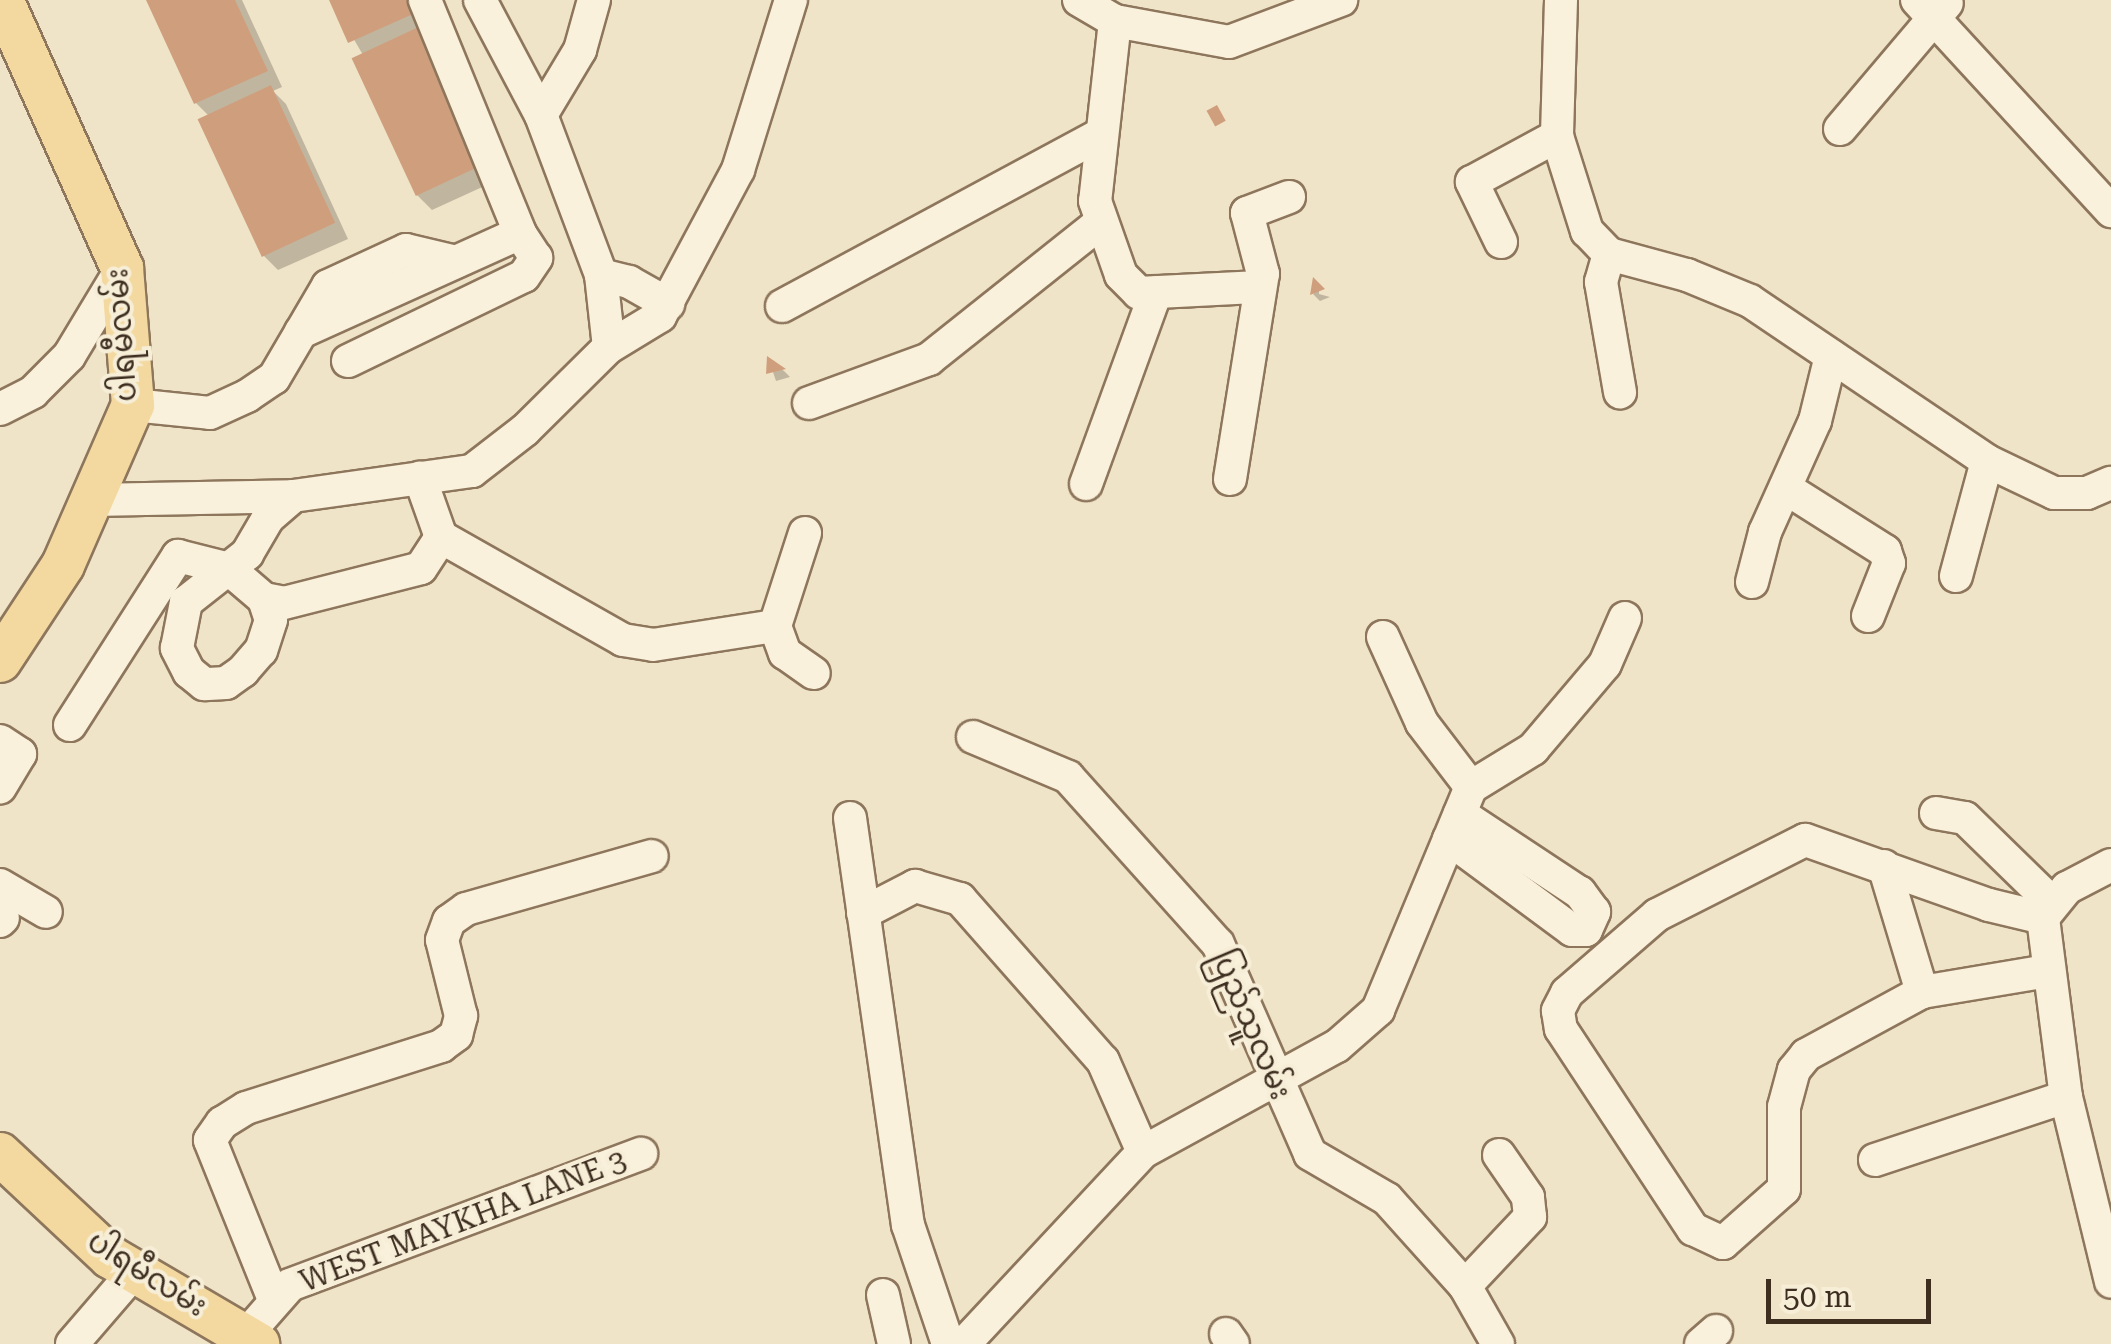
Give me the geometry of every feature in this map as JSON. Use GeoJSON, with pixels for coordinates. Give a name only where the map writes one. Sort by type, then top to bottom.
{"type":"FeatureCollection","features":[{"type":"Feature","properties":{"kind":"main road","name":"ပါရမီလမ်း"},"geometry":{"type":"LineString","coordinates":[[2,0],[122,268],[132,405],[63,566],[4,649]]}},
{"type":"Feature","properties":{"kind":"main road","name":"ပါရမီလမ်း"},"geometry":{"type":"LineString","coordinates":[[0,1154],[68,1223],[135,1271],[252,1339]]}},
{"type":"Feature","properties":{"kind":"street"},"geometry":{"type":"LineString","coordinates":[[348,362],[524,276],[536,258],[520,233],[425,0]]}},
{"type":"Feature","properties":{"kind":"street"},"geometry":{"type":"LineString","coordinates":[[480,0],[541,116],[601,275],[609,347]]}},
{"type":"Feature","properties":{"kind":"street"},"geometry":{"type":"LineString","coordinates":[[541,116],[580,50],[594,0]]}},
{"type":"Feature","properties":{"kind":"street"},"geometry":{"type":"LineString","coordinates":[[92,500],[293,496],[472,471],[526,430],[609,347],[636,335],[668,304],[738,170],[791,0]]}},
{"type":"Feature","properties":{"kind":"street"},"geometry":{"type":"LineString","coordinates":[[1079,0],[1115,22],[1229,42],[1341,0]]}},
{"type":"Feature","properties":{"kind":"street"},"geometry":{"type":"LineString","coordinates":[[1561,0],[1557,136],[1587,231],[1608,254],[1750,302],[1987,461],[2054,493],[2087,493],[2111,482]]}},
{"type":"Feature","properties":{"kind":"street"},"geometry":{"type":"LineString","coordinates":[[1840,129],[1934,6],[2111,210]]}},
{"type":"Feature","properties":{"kind":"street"},"geometry":{"type":"LineString","coordinates":[[1115,22],[1095,201],[1122,275],[1148,292],[1259,287]]}},
{"type":"Feature","properties":{"kind":"street"},"geometry":{"type":"LineString","coordinates":[[782,306],[1100,135]]}},
{"type":"Feature","properties":{"kind":"street"},"geometry":{"type":"LineString","coordinates":[[1501,242],[1472,182],[1557,136]]}},
{"type":"Feature","properties":{"kind":"street"},"geometry":{"type":"LineString","coordinates":[[1230,479],[1263,274],[1247,213],[1289,197]]}},
{"type":"Feature","properties":{"kind":"street"},"geometry":{"type":"LineString","coordinates":[[809,403],[928,359],[1101,222]]}},
{"type":"Feature","properties":{"kind":"street"},"geometry":{"type":"LineString","coordinates":[[132,405],[210,412],[222,407],[274,378],[302,332],[520,233]]}},
{"type":"Feature","properties":{"kind":"street"},"geometry":{"type":"LineString","coordinates":[[1608,254],[1601,282],[1620,392]]}},
{"type":"Feature","properties":{"kind":"street"},"geometry":{"type":"LineString","coordinates":[[0,409],[33,392],[69,356],[122,268]]}},
{"type":"Feature","properties":{"kind":"street"},"geometry":{"type":"LineString","coordinates":[[601,275],[629,282],[668,304]]}},
{"type":"Feature","properties":{"kind":"street"},"geometry":{"type":"LineString","coordinates":[[1086,484],[1148,292]]}},
{"type":"Feature","properties":{"kind":"street"},"geometry":{"type":"LineString","coordinates":[[1752,582],[1765,532],[1787,490],[1831,356]]}},
{"type":"Feature","properties":{"kind":"street"},"geometry":{"type":"LineString","coordinates":[[1956,576],[1987,461]]}},
{"type":"Feature","properties":{"kind":"street"},"geometry":{"type":"LineString","coordinates":[[420,478],[440,537],[622,640],[653,645],[775,626]]}},
{"type":"Feature","properties":{"kind":"street"},"geometry":{"type":"LineString","coordinates":[[1787,490],[1886,552],[1889,563],[1868,616]]}},
{"type":"Feature","properties":{"kind":"street"},"geometry":{"type":"LineString","coordinates":[[264,598],[271,620],[261,650],[226,683],[204,684],[177,648],[178,620],[186,602],[229,569],[293,496]]}},
{"type":"Feature","properties":{"kind":"street"},"geometry":{"type":"LineString","coordinates":[[804,533],[775,626],[785,653],[814,673]]}},
{"type":"Feature","properties":{"kind":"street"},"geometry":{"type":"LineString","coordinates":[[70,725],[178,556],[229,569],[264,598],[284,603],[422,568],[440,537]]}},
{"type":"Feature","properties":{"kind":"street"},"geometry":{"type":"LineString","coordinates":[[964,1344],[1143,1152],[1337,1046],[1378,1010],[1460,813],[1533,749],[1604,664],[1626,618]]}},
{"type":"Feature","properties":{"kind":"street"},"geometry":{"type":"LineString","coordinates":[[1384,638],[1460,813]]}},
{"type":"Feature","properties":{"kind":"street","name":"ပြည်သူလမ်း"},"geometry":{"type":"LineString","coordinates":[[973,738],[1068,777],[1218,944],[1274,1083],[1310,1154],[1387,1199],[1465,1286],[1498,1344]]}},
{"type":"Feature","properties":{"kind":"street"},"geometry":{"type":"LineString","coordinates":[[0,741],[20,754],[0,788]]}},
{"type":"Feature","properties":{"kind":"street"},"geometry":{"type":"LineString","coordinates":[[1936,813],[1965,818],[2047,910],[2048,971],[2066,1097],[2108,1260]]}},
{"type":"Feature","properties":{"kind":"street"},"geometry":{"type":"LineString","coordinates":[[850,818],[908,1225],[948,1344]]}},
{"type":"Feature","properties":{"kind":"street"},"geometry":{"type":"LineString","coordinates":[[2048,971],[1922,992],[1806,1055],[1794,1070],[1784,1108],[1784,1189],[1723,1244],[1694,1229],[1560,1029],[1558,1012],[1567,994],[1657,915],[1774,850],[1806,840],[1989,906],[2047,910],[2111,864]]}},
{"type":"Feature","properties":{"kind":"street"},"geometry":{"type":"LineString","coordinates":[[274,1297],[210,1140],[222,1123],[246,1108],[441,1046],[456,1035],[462,1016],[442,940],[449,921],[466,909],[652,856]]}},
{"type":"Feature","properties":{"kind":"street"},"geometry":{"type":"LineString","coordinates":[[1884,866],[1922,992]]}},
{"type":"Feature","properties":{"kind":"street"},"geometry":{"type":"LineString","coordinates":[[0,884],[46,912]]}},
{"type":"Feature","properties":{"kind":"street"},"geometry":{"type":"LineString","coordinates":[[863,913],[915,886],[960,899],[1103,1061],[1143,1152]]}},
{"type":"Feature","properties":{"kind":"street"},"geometry":{"type":"LineString","coordinates":[[1876,1160],[2066,1097]]}},
{"type":"Feature","properties":{"kind":"street","name":"WEST MAYKHA LANE 3"},"geometry":{"type":"LineString","coordinates":[[252,1339],[274,1297],[309,1278],[641,1154]]}},
{"type":"Feature","properties":{"kind":"street"},"geometry":{"type":"LineString","coordinates":[[1465,1286],[1530,1218],[1528,1196],[1499,1155]]}},
{"type":"Feature","properties":{"kind":"street"},"geometry":{"type":"LineString","coordinates":[[72,1344],[135,1271]]}},
{"type":"Feature","properties":{"kind":"street"},"geometry":{"type":"LineString","coordinates":[[883,1295],[894,1344]]}},
{"type":"Feature","properties":{"kind":"building"},"geometry":{"type":"Polygon","coordinates":[[[146,0],[235,0],[268,71],[194,104],[146,0]]]}},
{"type":"Feature","properties":{"kind":"building"},"geometry":{"type":"Polygon","coordinates":[[[329,0],[418,0],[422,10],[348,43],[329,0]]]}},
{"type":"Feature","properties":{"kind":"building"},"geometry":{"type":"Polygon","coordinates":[[[425,24],[489,162],[416,196],[352,58],[425,24]]]}},
{"type":"Feature","properties":{"kind":"building"},"geometry":{"type":"Polygon","coordinates":[[[271,85],[335,223],[262,257],[198,119],[271,85]]]}},
{"type":"Feature","properties":{"kind":"building"},"geometry":{"type":"Polygon","coordinates":[[[1217,105],[1226,121],[1215,127],[1207,111],[1217,105]]]}},
{"type":"Feature","properties":{"kind":"building"},"geometry":{"type":"Polygon","coordinates":[[[1313,277],[1325,289],[1310,295],[1313,277]]]}},
{"type":"Feature","properties":{"kind":"building"},"geometry":{"type":"Polygon","coordinates":[[[767,356],[786,369],[766,374],[767,356]]]}}]}
